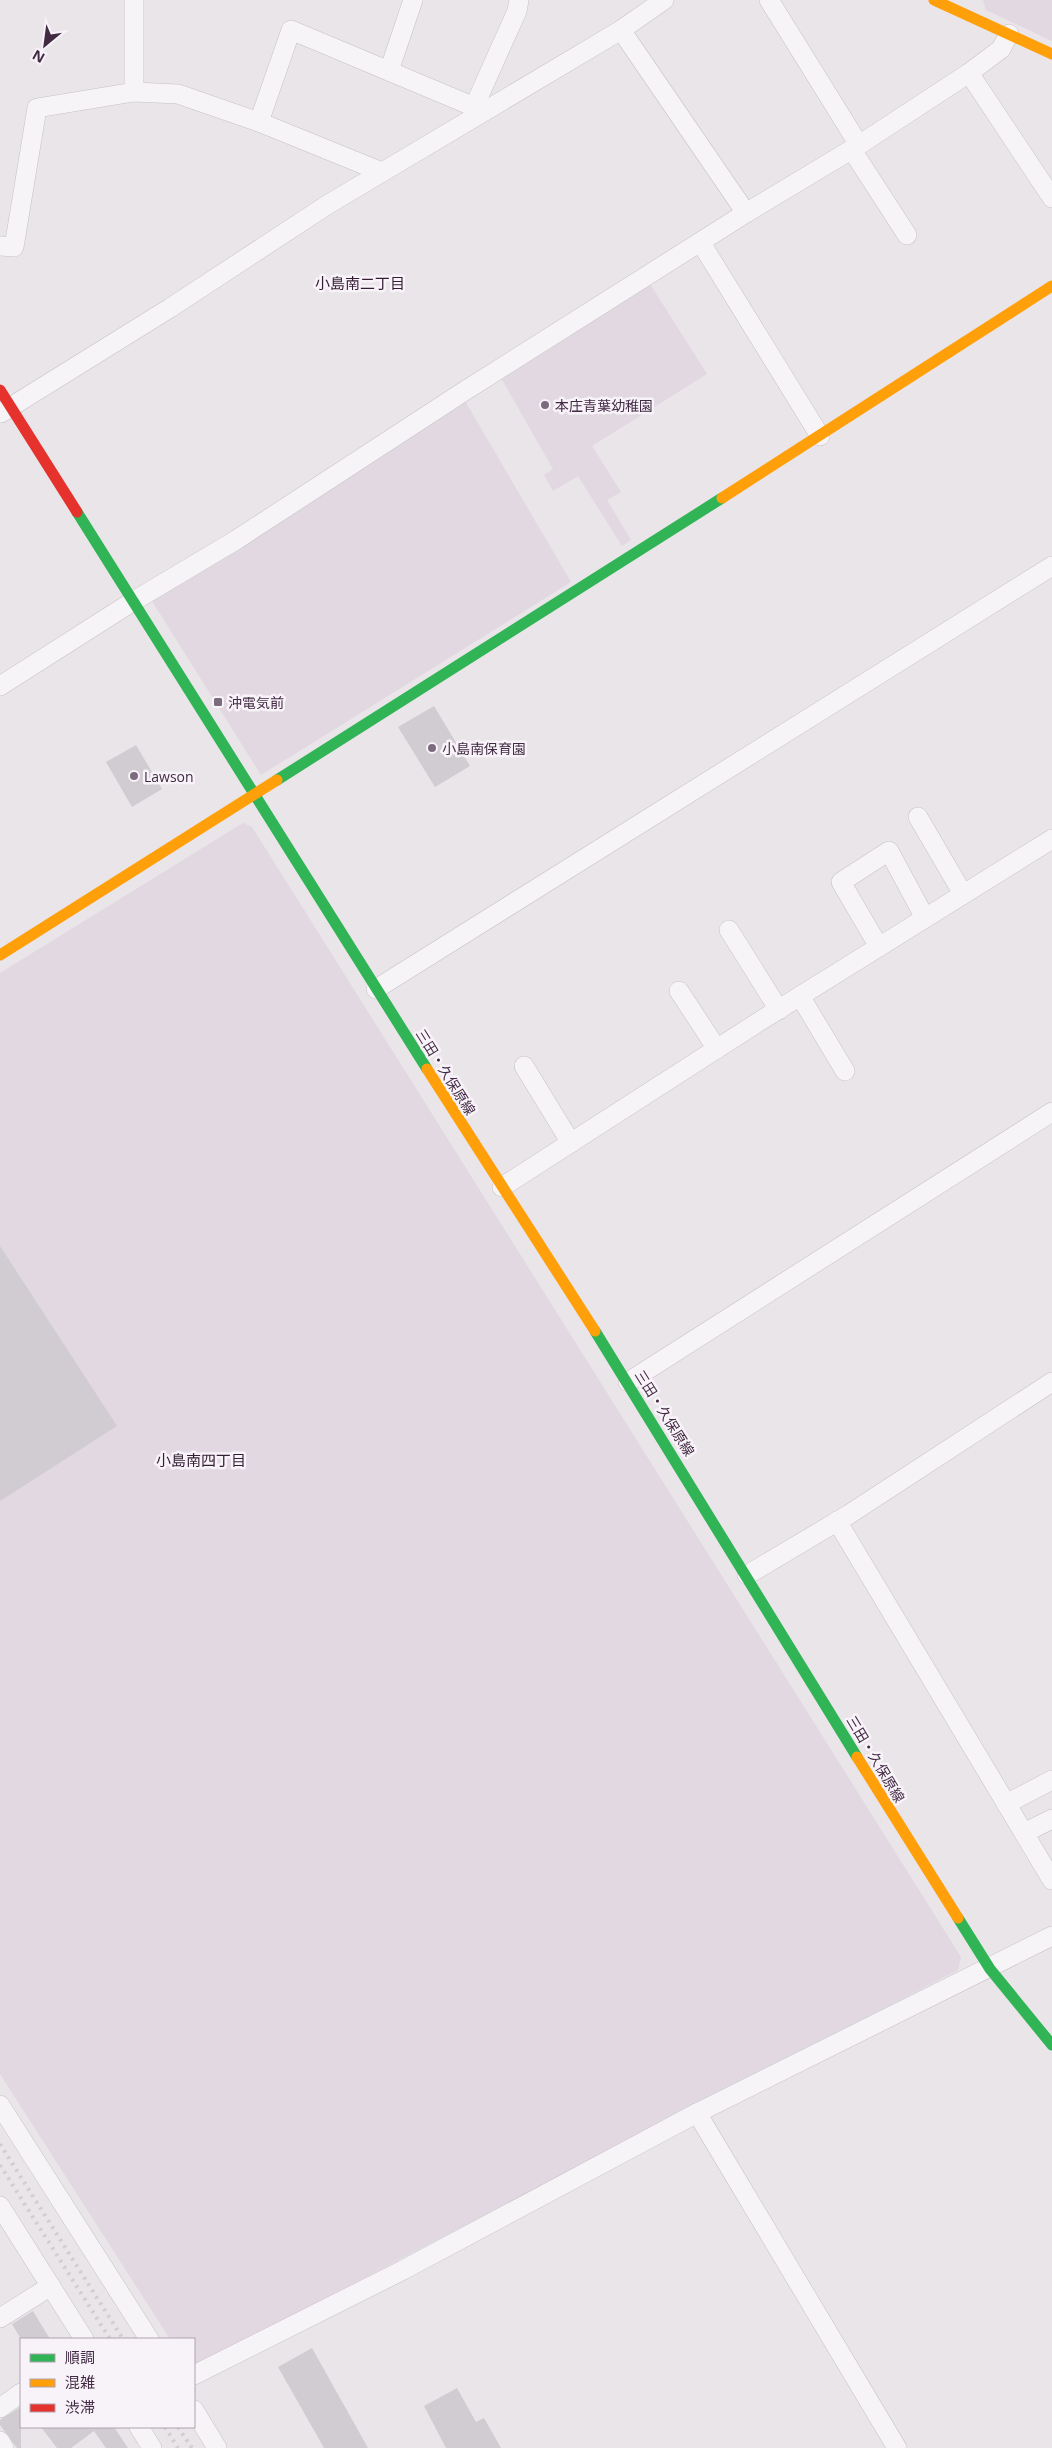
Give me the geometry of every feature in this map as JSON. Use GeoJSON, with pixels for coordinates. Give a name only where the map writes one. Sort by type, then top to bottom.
{"type":"FeatureCollection","features":[{"type":"Feature","properties":{"kind":"street"},"geometry":{"type":"LineString","coordinates":[[134,0],[134,92]]}},
{"type":"Feature","properties":{"kind":"street"},"geometry":{"type":"LineString","coordinates":[[389,71],[413,0]]}},
{"type":"Feature","properties":{"kind":"street"},"geometry":{"type":"LineString","coordinates":[[479,109],[518,11],[519,0]]}},
{"type":"Feature","properties":{"kind":"street"},"geometry":{"type":"LineString","coordinates":[[5,410],[170,308],[326,205],[382,172],[479,109],[621,30],[664,0]]}},
{"type":"Feature","properties":{"kind":"street"},"geometry":{"type":"LineString","coordinates":[[769,0],[907,236]]}},
{"type":"Feature","properties":{"kind":"street"},"geometry":{"type":"LineString","coordinates":[[934,0],[966,7],[1009,34],[1052,54]]}},
{"type":"Feature","properties":{"kind":"street"},"geometry":{"type":"LineString","coordinates":[[259,122],[291,30],[479,109]]}},
{"type":"Feature","properties":{"kind":"street"},"geometry":{"type":"LineString","coordinates":[[621,30],[746,213]]}},
{"type":"Feature","properties":{"kind":"street"},"geometry":{"type":"LineString","coordinates":[[0,686],[132,602],[236,540],[463,392],[746,213],[855,147],[969,73],[1000,49],[1009,34]]}},
{"type":"Feature","properties":{"kind":"street"},"geometry":{"type":"LineString","coordinates":[[969,73],[1052,198]]}},
{"type":"Feature","properties":{"kind":"street"},"geometry":{"type":"LineString","coordinates":[[0,246],[14,247],[37,108],[134,92],[178,94],[259,122],[382,172]]}},
{"type":"Feature","properties":{"kind":"street"},"geometry":{"type":"LineString","coordinates":[[700,243],[820,436]]}},
{"type":"Feature","properties":{"kind":"street"},"geometry":{"type":"LineString","coordinates":[[0,955],[820,436],[1052,286]]}},
{"type":"Feature","properties":{"kind":"street","name":"三田・久保原線"},"geometry":{"type":"LineString","coordinates":[[0,390],[5,410],[132,602],[376,989],[628,1382],[908,1840],[990,1968],[1052,2045]]}},
{"type":"Feature","properties":{"kind":"street"},"geometry":{"type":"LineString","coordinates":[[376,989],[1052,566]]}},
{"type":"Feature","properties":{"kind":"street"},"geometry":{"type":"LineString","coordinates":[[918,818],[963,894]]}},
{"type":"Feature","properties":{"kind":"street"},"geometry":{"type":"LineString","coordinates":[[502,1187],[716,1049],[1052,839]]}},
{"type":"Feature","properties":{"kind":"street"},"geometry":{"type":"LineString","coordinates":[[879,947],[841,882],[889,851],[925,918]]}},
{"type":"Feature","properties":{"kind":"street"},"geometry":{"type":"LineString","coordinates":[[729,930],[779,1010]]}},
{"type":"Feature","properties":{"kind":"street"},"geometry":{"type":"LineString","coordinates":[[679,991],[716,1049]]}},
{"type":"Feature","properties":{"kind":"street"},"geometry":{"type":"LineString","coordinates":[[800,996],[846,1071]]}},
{"type":"Feature","properties":{"kind":"street"},"geometry":{"type":"LineString","coordinates":[[524,1066],[571,1143]]}},
{"type":"Feature","properties":{"kind":"street"},"geometry":{"type":"LineString","coordinates":[[628,1382],[1052,1112]]}},
{"type":"Feature","properties":{"kind":"street"},"geometry":{"type":"LineString","coordinates":[[747,1575],[837,1521],[1052,1382]]}},
{"type":"Feature","properties":{"kind":"street"},"geometry":{"type":"LineString","coordinates":[[837,1521],[1052,1880]]}},
{"type":"Feature","properties":{"kind":"street"},"geometry":{"type":"LineString","coordinates":[[1006,1804],[1052,1780]]}},
{"type":"Feature","properties":{"kind":"street"},"geometry":{"type":"LineString","coordinates":[[1024,1834],[1052,1818]]}},
{"type":"Feature","properties":{"kind":"street"},"geometry":{"type":"LineString","coordinates":[[195,2374],[403,2270],[697,2113],[1052,1936]]}},
{"type":"Feature","properties":{"kind":"street"},"geometry":{"type":"LineString","coordinates":[[0,2105],[148,2338]]}},
{"type":"Feature","properties":{"kind":"street"},"geometry":{"type":"LineString","coordinates":[[697,2113],[897,2448]]}},
{"type":"Feature","properties":{"kind":"street"},"geometry":{"type":"LineString","coordinates":[[0,2206],[83,2338]]}},
{"type":"Feature","properties":{"kind":"street"},"geometry":{"type":"LineString","coordinates":[[0,2318],[51,2286]]}},
{"type":"Feature","properties":{"kind":"street"},"geometry":{"type":"LineString","coordinates":[[0,2408],[20,2395]]}},
{"type":"Feature","properties":{"kind":"street"},"geometry":{"type":"LineString","coordinates":[[195,2412],[217,2448]]}},
{"type":"Feature","properties":{"kind":"street"},"geometry":{"type":"LineString","coordinates":[[140,2428],[152,2448]]}},
{"type":"Feature","properties":{"kind":"street"},"geometry":{"type":"LineString","coordinates":[[0,2441],[4,2448]]}},
{"type":"Feature","properties":{"kind":"shaded area"},"geometry":{"type":"Polygon","coordinates":[[[983,0],[1052,0],[1052,41],[986,10],[983,0]]]}},
{"type":"Feature","properties":{"kind":"shaded area"},"geometry":{"type":"Polygon","coordinates":[[[650,284],[707,374],[592,446],[621,492],[607,500],[631,540],[622,546],[578,476],[553,491],[544,475],[553,469],[500,376],[650,284]]]}},
{"type":"Feature","properties":{"kind":"shaded area"},"geometry":{"type":"Polygon","coordinates":[[[465,401],[571,582],[261,775],[152,601],[465,401]]]}},
{"type":"Feature","properties":{"kind":"shaded area"},"geometry":{"type":"Polygon","coordinates":[[[243,823],[252,827],[961,1957],[958,1970],[196,2365],[195,2338],[169,2338],[0,2074],[0,973],[243,823]]]}},
{"type":"Feature","properties":{"kind":"building"},"geometry":{"type":"Polygon","coordinates":[[[434,706],[470,766],[435,787],[398,727],[434,706]]]}},
{"type":"Feature","properties":{"kind":"building","name":"Lawson"},"geometry":{"type":"Polygon","coordinates":[[[136,745],[162,789],[132,807],[106,762],[136,745]]]}},
{"type":"Feature","properties":{"kind":"building"},"geometry":{"type":"Polygon","coordinates":[[[0,1246],[117,1426],[0,1501],[0,1246]]]}},
{"type":"Feature","properties":{"kind":"building"},"geometry":{"type":"Polygon","coordinates":[[[33,2311],[49,2338],[20,2338],[12,2324],[33,2311]]]}},
{"type":"Feature","properties":{"kind":"building"},"geometry":{"type":"Polygon","coordinates":[[[312,2348],[368,2448],[324,2448],[278,2367],[312,2348]]]}},
{"type":"Feature","properties":{"kind":"building"},"geometry":{"type":"Polygon","coordinates":[[[457,2388],[476,2422],[484,2418],[501,2448],[446,2448],[424,2406],[457,2388]]]}},
{"type":"Feature","properties":{"kind":"building"},"geometry":{"type":"Polygon","coordinates":[[[20,2408],[21,2448],[17,2448],[0,2425],[0,2420],[20,2408]]]}},
{"type":"Feature","properties":{"kind":"building"},"geometry":{"type":"Polygon","coordinates":[[[42,2428],[115,2428],[128,2448],[106,2448],[94,2431],[71,2448],[57,2448],[42,2428]]]}},
{"type":"Feature","properties":{"kind":"railway"},"geometry":{"type":"LineString","coordinates":[[0,2144],[122,2338]]}},
{"type":"Feature","properties":{"kind":"railway"},"geometry":{"type":"LineString","coordinates":[[0,2165],[109,2338]]}},
{"type":"Feature","properties":{"kind":"railway"},"geometry":{"type":"LineString","coordinates":[[166,2428],[178,2448]]}},
{"type":"Feature","properties":{"kind":"railway"},"geometry":{"type":"LineString","coordinates":[[179,2428],[192,2448]]}},
{"type":"Feature","properties":{"kind":"traffic: fast"},"geometry":{"type":"LineString","coordinates":[[277,780],[722,498]]}},
{"type":"Feature","properties":{"kind":"traffic: fast"},"geometry":{"type":"LineString","coordinates":[[77,512],[427,1069]]}},
{"type":"Feature","properties":{"kind":"traffic: fast"},"geometry":{"type":"LineString","coordinates":[[595,1331],[857,1757]]}},
{"type":"Feature","properties":{"kind":"traffic: fast"},"geometry":{"type":"LineString","coordinates":[[958,1918],[990,1969],[1052,2045]]}},
{"type":"Feature","properties":{"kind":"traffic: slow"},"geometry":{"type":"LineString","coordinates":[[934,0],[1052,54]]}},
{"type":"Feature","properties":{"kind":"traffic: slow"},"geometry":{"type":"LineString","coordinates":[[722,498],[1052,286]]}},
{"type":"Feature","properties":{"kind":"traffic: slow"},"geometry":{"type":"LineString","coordinates":[[0,955],[277,780]]}},
{"type":"Feature","properties":{"kind":"traffic: slow"},"geometry":{"type":"LineString","coordinates":[[427,1069],[595,1331]]}},
{"type":"Feature","properties":{"kind":"traffic: slow"},"geometry":{"type":"LineString","coordinates":[[857,1757],[958,1918]]}},
{"type":"Feature","properties":{"kind":"traffic: jam"},"geometry":{"type":"LineString","coordinates":[[0,390],[77,512]]}},
{"type":"Feature","properties":{"kind":"place","name":"本庄青葉幼稚園"},"geometry":{"type":"Point","coordinates":[545,405]}},
{"type":"Feature","properties":{"kind":"place","name":"沖電気前"},"geometry":{"type":"Point","coordinates":[218,702]}},
{"type":"Feature","properties":{"kind":"place","name":"小島南保育園"},"geometry":{"type":"Point","coordinates":[432,748]}},
{"type":"Feature","properties":{"kind":"place","name":"Lawson"},"geometry":{"type":"Point","coordinates":[134,776]}},
{"type":"Feature","properties":{"kind":"district","name":"小島南二丁目"},"geometry":{"type":"Point","coordinates":[360,283]}},
{"type":"Feature","properties":{"kind":"district","name":"小島南四丁目"},"geometry":{"type":"Point","coordinates":[201,1460]}}]}
